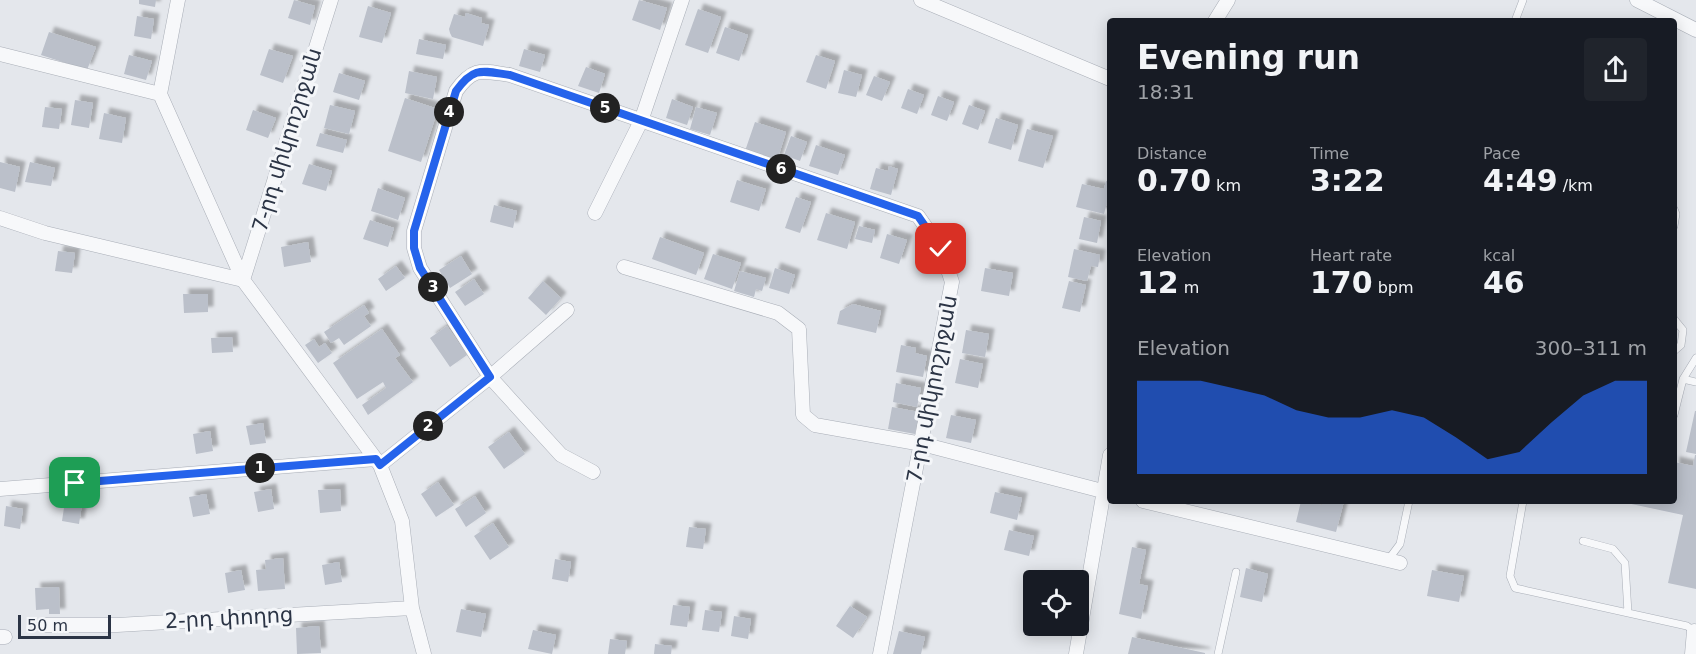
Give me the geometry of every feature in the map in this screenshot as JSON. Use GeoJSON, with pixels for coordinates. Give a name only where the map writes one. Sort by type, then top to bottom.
{"type":"FeatureCollection","features":[{"type":"Feature","properties":{"kind":"street"},"geometry":{"type":"LineString","coordinates":[[0,54],[160,94],[178,0]]}},
{"type":"Feature","properties":{"kind":"street","name":"7-րդ միկրոշրջան"},"geometry":{"type":"LineString","coordinates":[[243,280],[330,0]]}},
{"type":"Feature","properties":{"kind":"street"},"geometry":{"type":"LineString","coordinates":[[595,213],[641,121],[682,0]]}},
{"type":"Feature","properties":{"kind":"street"},"geometry":{"type":"LineString","coordinates":[[921,0],[1107,78]]}},
{"type":"Feature","properties":{"kind":"street"},"geometry":{"type":"LineString","coordinates":[[1217,18],[1228,0]]}},
{"type":"Feature","properties":{"kind":"street"},"geometry":{"type":"LineString","coordinates":[[1637,0],[1672,18]]}},
{"type":"Feature","properties":{"kind":"street"},"geometry":{"type":"LineString","coordinates":[[1677,20],[1696,30]]}},
{"type":"Feature","properties":{"kind":"street","name":"7-րդ միկրոշրջան"},"geometry":{"type":"LineString","coordinates":[[594,472],[561,455],[490,377],[420,268],[414,248],[414,231],[456,91],[466,76],[481,71],[510,75],[918,216],[941,249],[952,282],[880,654]]}},
{"type":"Feature","properties":{"kind":"street","name":"7-րդ միկրոշրջան"},"geometry":{"type":"LineString","coordinates":[[160,94],[243,280],[378,462],[402,521],[412,608],[424,654]]}},
{"type":"Feature","properties":{"kind":"street"},"geometry":{"type":"LineString","coordinates":[[0,218],[45,233],[243,280]]}},
{"type":"Feature","properties":{"kind":"street"},"geometry":{"type":"LineString","coordinates":[[624,267],[778,313],[799,329],[803,416],[815,425],[922,444],[1106,492],[1076,654]]}},
{"type":"Feature","properties":{"kind":"street"},"geometry":{"type":"LineString","coordinates":[[0,489],[378,462],[490,377],[567,310]]}},
{"type":"Feature","properties":{"kind":"street"},"geometry":{"type":"LineString","coordinates":[[1156,504],[1394,561]]}},
{"type":"Feature","properties":{"kind":"street","name":"2-րդ փողոց"},"geometry":{"type":"LineString","coordinates":[[46,625],[117,625],[412,608]]}},
{"type":"Feature","properties":{"kind":"street"},"geometry":{"type":"LineString","coordinates":[[1692,654],[1694,631]]}},
{"type":"Feature","properties":{"kind":"lane"},"geometry":{"type":"LineString","coordinates":[[1516,18],[1523,0]]}},
{"type":"Feature","properties":{"kind":"lane"},"geometry":{"type":"LineString","coordinates":[[1677,323],[1683,330],[1681,345],[1677,348]]}},
{"type":"Feature","properties":{"kind":"lane"},"geometry":{"type":"LineString","coordinates":[[1677,403],[1683,379],[1696,358]]}},
{"type":"Feature","properties":{"kind":"lane"},"geometry":{"type":"LineString","coordinates":[[1683,379],[1696,382]]}},
{"type":"Feature","properties":{"kind":"lane"},"geometry":{"type":"LineString","coordinates":[[1394,561],[1408,504]]}},
{"type":"Feature","properties":{"kind":"lane"},"geometry":{"type":"LineString","coordinates":[[1522,504],[1510,576],[1515,588],[1687,626],[1694,631]]}},
{"type":"Feature","properties":{"kind":"lane"},"geometry":{"type":"LineString","coordinates":[[1583,541],[1613,549],[1625,562],[1628,613]]}},
{"type":"Feature","properties":{"kind":"lane"},"geometry":{"type":"LineString","coordinates":[[1218,654],[1236,572]]}},
{"type":"Feature","properties":{"kind":"building"},"geometry":{"type":"Polygon","coordinates":[[[139,0],[156,0],[155,7],[139,4],[139,0]]]}},
{"type":"Feature","properties":{"kind":"building"},"geometry":{"type":"Polygon","coordinates":[[[294,0],[315,6],[310,25],[288,18],[294,0]]]}},
{"type":"Feature","properties":{"kind":"building"},"geometry":{"type":"Polygon","coordinates":[[[639,0],[667,8],[660,30],[632,20],[639,0]]]}},
{"type":"Feature","properties":{"kind":"building"},"geometry":{"type":"Polygon","coordinates":[[[368,6],[391,13],[382,43],[359,37],[368,6]]]}},
{"type":"Feature","properties":{"kind":"building"},"geometry":{"type":"Polygon","coordinates":[[[698,9],[721,17],[708,53],[685,45],[698,9]]]}},
{"type":"Feature","properties":{"kind":"building"},"geometry":{"type":"Polygon","coordinates":[[[466,13],[482,18],[481,23],[489,25],[483,46],[452,37],[449,29],[454,14],[465,17],[466,13]]]}},
{"type":"Feature","properties":{"kind":"building"},"geometry":{"type":"Polygon","coordinates":[[[137,16],[154,19],[151,39],[134,36],[137,16]]]}},
{"type":"Feature","properties":{"kind":"building"},"geometry":{"type":"Polygon","coordinates":[[[725,27],[748,35],[739,61],[716,53],[725,27]]]}},
{"type":"Feature","properties":{"kind":"building"},"geometry":{"type":"Polygon","coordinates":[[[49,32],[96,47],[87,70],[41,55],[49,32]]]}},
{"type":"Feature","properties":{"kind":"building"},"geometry":{"type":"Polygon","coordinates":[[[419,39],[446,45],[443,59],[416,54],[419,39]]]}},
{"type":"Feature","properties":{"kind":"building"},"geometry":{"type":"Polygon","coordinates":[[[269,49],[293,56],[283,83],[260,75],[269,49]]]}},
{"type":"Feature","properties":{"kind":"building"},"geometry":{"type":"Polygon","coordinates":[[[524,49],[545,55],[540,72],[519,66],[524,49]]]}},
{"type":"Feature","properties":{"kind":"building"},"geometry":{"type":"Polygon","coordinates":[[[129,55],[152,61],[146,80],[124,74],[129,55]]]}},
{"type":"Feature","properties":{"kind":"building"},"geometry":{"type":"Polygon","coordinates":[[[816,55],[835,61],[826,89],[806,82],[816,55]]]}},
{"type":"Feature","properties":{"kind":"building"},"geometry":{"type":"Polygon","coordinates":[[[586,67],[605,74],[599,93],[578,86],[586,67]]]}},
{"type":"Feature","properties":{"kind":"building"},"geometry":{"type":"Polygon","coordinates":[[[844,70],[862,75],[856,97],[838,93],[844,70]]]}},
{"type":"Feature","properties":{"kind":"building"},"geometry":{"type":"Polygon","coordinates":[[[409,71],[437,77],[433,99],[405,93],[409,71]]]}},
{"type":"Feature","properties":{"kind":"building"},"geometry":{"type":"Polygon","coordinates":[[[339,73],[365,81],[359,100],[333,92],[339,73]]]}},
{"type":"Feature","properties":{"kind":"building"},"geometry":{"type":"Polygon","coordinates":[[[874,76],[890,82],[882,101],[866,95],[874,76]]]}},
{"type":"Feature","properties":{"kind":"building"},"geometry":{"type":"Polygon","coordinates":[[[908,89],[924,95],[917,114],[901,108],[908,89]]]}},
{"type":"Feature","properties":{"kind":"building"},"geometry":{"type":"Polygon","coordinates":[[[938,96],[954,102],[947,121],[931,115],[938,96]]]}},
{"type":"Feature","properties":{"kind":"building"},"geometry":{"type":"Polygon","coordinates":[[[405,98],[438,109],[421,162],[388,151],[405,98]]]}},
{"type":"Feature","properties":{"kind":"building"},"geometry":{"type":"Polygon","coordinates":[[[672,99],[693,107],[687,125],[666,118],[672,99]]]}},
{"type":"Feature","properties":{"kind":"building"},"geometry":{"type":"Polygon","coordinates":[[[75,100],[93,103],[89,128],[71,125],[75,100]]]}},
{"type":"Feature","properties":{"kind":"building"},"geometry":{"type":"Polygon","coordinates":[[[330,105],[355,111],[349,134],[324,128],[330,105]]]}},
{"type":"Feature","properties":{"kind":"building"},"geometry":{"type":"Polygon","coordinates":[[[969,105],[985,111],[978,130],[962,124],[969,105]]]}},
{"type":"Feature","properties":{"kind":"building"},"geometry":{"type":"Polygon","coordinates":[[[45,107],[62,109],[59,129],[42,127],[45,107]]]}},
{"type":"Feature","properties":{"kind":"building"},"geometry":{"type":"Polygon","coordinates":[[[696,107],[717,113],[710,135],[690,129],[696,107]]]}},
{"type":"Feature","properties":{"kind":"building"},"geometry":{"type":"Polygon","coordinates":[[[253,110],[276,118],[268,138],[246,130],[253,110]]]}},
{"type":"Feature","properties":{"kind":"building"},"geometry":{"type":"Polygon","coordinates":[[[104,113],[126,118],[122,143],[99,139],[104,113]]]}},
{"type":"Feature","properties":{"kind":"building"},"geometry":{"type":"Polygon","coordinates":[[[996,118],[1018,125],[1011,150],[988,143],[996,118]]]}},
{"type":"Feature","properties":{"kind":"building"},"geometry":{"type":"Polygon","coordinates":[[[755,122],[786,132],[777,161],[745,151],[755,122]]]}},
{"type":"Feature","properties":{"kind":"building"},"geometry":{"type":"Polygon","coordinates":[[[1027,129],[1053,136],[1043,168],[1018,161],[1027,129]]]}},
{"type":"Feature","properties":{"kind":"building"},"geometry":{"type":"Polygon","coordinates":[[[320,133],[347,140],[343,153],[316,146],[320,133]]]}},
{"type":"Feature","properties":{"kind":"building"},"geometry":{"type":"Polygon","coordinates":[[[791,136],[807,142],[800,161],[784,155],[791,136]]]}},
{"type":"Feature","properties":{"kind":"building"},"geometry":{"type":"Polygon","coordinates":[[[816,145],[845,155],[838,175],[809,166],[816,145]]]}},
{"type":"Feature","properties":{"kind":"building"},"geometry":{"type":"Polygon","coordinates":[[[0,162],[20,167],[15,192],[0,188],[0,162]]]}},
{"type":"Feature","properties":{"kind":"building"},"geometry":{"type":"Polygon","coordinates":[[[30,162],[55,168],[51,186],[25,182],[30,162]]]}},
{"type":"Feature","properties":{"kind":"building"},"geometry":{"type":"Polygon","coordinates":[[[309,164],[332,171],[326,191],[302,184],[309,164]]]}},
{"type":"Feature","properties":{"kind":"building"},"geometry":{"type":"Polygon","coordinates":[[[889,166],[898,169],[891,195],[870,189],[876,168],[888,171],[889,166]]]}},
{"type":"Feature","properties":{"kind":"building"},"geometry":{"type":"Polygon","coordinates":[[[737,180],[766,189],[759,211],[730,202],[737,180]]]}},
{"type":"Feature","properties":{"kind":"building"},"geometry":{"type":"Polygon","coordinates":[[[1107,181],[1107,202],[1104,214],[1076,207],[1082,184],[1104,189],[1107,181]]]}},
{"type":"Feature","properties":{"kind":"building"},"geometry":{"type":"Polygon","coordinates":[[[378,188],[405,198],[398,220],[371,211],[378,188]]]}},
{"type":"Feature","properties":{"kind":"building"},"geometry":{"type":"Polygon","coordinates":[[[796,197],[811,202],[800,233],[785,228],[796,197]]]}},
{"type":"Feature","properties":{"kind":"building"},"geometry":{"type":"Polygon","coordinates":[[[494,205],[517,211],[513,228],[490,222],[494,205]]]}},
{"type":"Feature","properties":{"kind":"building"},"geometry":{"type":"Polygon","coordinates":[[[826,213],[855,222],[847,249],[817,240],[826,213]]]}},
{"type":"Feature","properties":{"kind":"building"},"geometry":{"type":"Polygon","coordinates":[[[1084,217],[1101,221],[1097,243],[1079,239],[1084,217]]]}},
{"type":"Feature","properties":{"kind":"building"},"geometry":{"type":"Polygon","coordinates":[[[370,220],[394,228],[388,247],[363,239],[370,220]]]}},
{"type":"Feature","properties":{"kind":"building"},"geometry":{"type":"Polygon","coordinates":[[[859,226],[875,230],[872,243],[855,239],[859,226]]]}},
{"type":"Feature","properties":{"kind":"building"},"geometry":{"type":"Polygon","coordinates":[[[887,234],[907,240],[899,264],[880,258],[887,234]]]}},
{"type":"Feature","properties":{"kind":"building"},"geometry":{"type":"Polygon","coordinates":[[[660,237],[704,253],[696,275],[652,259],[660,237]]]}},
{"type":"Feature","properties":{"kind":"building"},"geometry":{"type":"Polygon","coordinates":[[[308,242],[311,262],[284,267],[281,247],[308,242]]]}},
{"type":"Feature","properties":{"kind":"building"},"geometry":{"type":"Polygon","coordinates":[[[1074,249],[1100,255],[1098,267],[1091,266],[1087,281],[1068,277],[1074,249]]]}},
{"type":"Feature","properties":{"kind":"building"},"geometry":{"type":"Polygon","coordinates":[[[58,251],[75,253],[72,273],[55,271],[58,251]]]}},
{"type":"Feature","properties":{"kind":"building"},"geometry":{"type":"Polygon","coordinates":[[[713,254],[741,263],[732,289],[704,279],[713,254]]]}},
{"type":"Feature","properties":{"kind":"building"},"geometry":{"type":"Polygon","coordinates":[[[461,256],[472,274],[450,288],[439,270],[461,256]]]}},
{"type":"Feature","properties":{"kind":"building"},"geometry":{"type":"Polygon","coordinates":[[[396,266],[405,278],[386,291],[378,279],[396,266]]]}},
{"type":"Feature","properties":{"kind":"building"},"geometry":{"type":"Polygon","coordinates":[[[775,268],[795,275],[789,294],[769,288],[775,268]]]}},
{"type":"Feature","properties":{"kind":"building"},"geometry":{"type":"Polygon","coordinates":[[[985,268],[1013,273],[1009,296],[981,291],[985,268]]]}},
{"type":"Feature","properties":{"kind":"building"},"geometry":{"type":"Polygon","coordinates":[[[740,271],[766,278],[762,291],[756,289],[754,297],[734,291],[740,271]]]}},
{"type":"Feature","properties":{"kind":"building"},"geometry":{"type":"Polygon","coordinates":[[[474,279],[484,294],[465,306],[455,292],[474,279]]]}},
{"type":"Feature","properties":{"kind":"building"},"geometry":{"type":"Polygon","coordinates":[[[543,281],[561,298],[546,315],[528,298],[543,281]]]}},
{"type":"Feature","properties":{"kind":"building"},"geometry":{"type":"Polygon","coordinates":[[[1069,281],[1086,285],[1080,312],[1062,308],[1069,281]]]}},
{"type":"Feature","properties":{"kind":"building"},"geometry":{"type":"Polygon","coordinates":[[[183,294],[208,294],[208,312],[184,313],[183,294]]]}},
{"type":"Feature","properties":{"kind":"building"},"geometry":{"type":"Polygon","coordinates":[[[853,304],[881,311],[876,333],[837,324],[840,311],[853,304]]]}},
{"type":"Feature","properties":{"kind":"building"},"geometry":{"type":"Polygon","coordinates":[[[364,305],[369,313],[364,316],[371,326],[344,345],[339,338],[331,343],[324,332],[364,305]]]}},
{"type":"Feature","properties":{"kind":"building"},"geometry":{"type":"Polygon","coordinates":[[[447,326],[467,355],[450,367],[430,338],[447,326]]]}},
{"type":"Feature","properties":{"kind":"building"},"geometry":{"type":"Polygon","coordinates":[[[382,329],[400,355],[395,358],[413,382],[368,415],[362,405],[386,388],[383,382],[357,399],[333,363],[382,329]]]}},
{"type":"Feature","properties":{"kind":"building"},"geometry":{"type":"Polygon","coordinates":[[[966,330],[989,334],[985,357],[962,353],[966,330]]]}},
{"type":"Feature","properties":{"kind":"building"},"geometry":{"type":"Polygon","coordinates":[[[232,337],[233,352],[212,353],[211,338],[232,337]]]}},
{"type":"Feature","properties":{"kind":"building"},"geometry":{"type":"Polygon","coordinates":[[[314,339],[319,347],[325,343],[332,353],[318,363],[305,345],[314,339]]]}},
{"type":"Feature","properties":{"kind":"building"},"geometry":{"type":"Polygon","coordinates":[[[901,345],[916,348],[915,353],[927,356],[923,377],[896,372],[901,345]]]}},
{"type":"Feature","properties":{"kind":"building"},"geometry":{"type":"Polygon","coordinates":[[[960,359],[983,364],[978,388],[955,383],[960,359]]]}},
{"type":"Feature","properties":{"kind":"building"},"geometry":{"type":"Polygon","coordinates":[[[896,383],[921,388],[917,407],[893,402],[896,383]]]}},
{"type":"Feature","properties":{"kind":"building"},"geometry":{"type":"Polygon","coordinates":[[[892,407],[919,412],[915,434],[888,429],[892,407]]]}},
{"type":"Feature","properties":{"kind":"building"},"geometry":{"type":"Polygon","coordinates":[[[1696,411],[1696,454],[1686,452],[1696,411]]]}},
{"type":"Feature","properties":{"kind":"building"},"geometry":{"type":"Polygon","coordinates":[[[951,415],[976,420],[971,443],[946,438],[951,415]]]}},
{"type":"Feature","properties":{"kind":"building"},"geometry":{"type":"Polygon","coordinates":[[[263,423],[266,443],[250,445],[246,426],[263,423]]]}},
{"type":"Feature","properties":{"kind":"building"},"geometry":{"type":"Polygon","coordinates":[[[210,431],[213,451],[196,454],[193,434],[210,431]]]}},
{"type":"Feature","properties":{"kind":"building"},"geometry":{"type":"Polygon","coordinates":[[[509,432],[525,454],[504,469],[488,447],[509,432]]]}},
{"type":"Feature","properties":{"kind":"building"},"geometry":{"type":"Polygon","coordinates":[[[1696,455],[1696,589],[1668,583],[1683,515],[1631,504],[1677,504],[1677,463],[1693,466],[1696,455]]]}},
{"type":"Feature","properties":{"kind":"building"},"geometry":{"type":"Polygon","coordinates":[[[438,482],[454,505],[436,517],[421,494],[438,482]]]}},
{"type":"Feature","properties":{"kind":"building"},"geometry":{"type":"Polygon","coordinates":[[[271,489],[274,509],[258,512],[254,492],[271,489]]]}},
{"type":"Feature","properties":{"kind":"building"},"geometry":{"type":"Polygon","coordinates":[[[340,489],[341,511],[320,513],[318,490],[340,489]]]}},
{"type":"Feature","properties":{"kind":"building"},"geometry":{"type":"Polygon","coordinates":[[[995,492],[1022,498],[1017,520],[990,513],[995,492]]]}},
{"type":"Feature","properties":{"kind":"building"},"geometry":{"type":"Polygon","coordinates":[[[206,494],[210,514],[193,517],[189,497],[206,494]]]}},
{"type":"Feature","properties":{"kind":"building"},"geometry":{"type":"Polygon","coordinates":[[[475,496],[486,513],[466,527],[455,509],[475,496]]]}},
{"type":"Feature","properties":{"kind":"building"},"geometry":{"type":"Polygon","coordinates":[[[65,501],[82,504],[79,524],[62,521],[65,501]]]}},
{"type":"Feature","properties":{"kind":"building"},"geometry":{"type":"Polygon","coordinates":[[[1300,504],[1343,504],[1336,532],[1296,522],[1300,504]]]}},
{"type":"Feature","properties":{"kind":"building"},"geometry":{"type":"Polygon","coordinates":[[[6,506],[23,509],[20,529],[4,526],[6,506]]]}},
{"type":"Feature","properties":{"kind":"building"},"geometry":{"type":"Polygon","coordinates":[[[493,523],[509,547],[490,560],[474,536],[493,523]]]}},
{"type":"Feature","properties":{"kind":"building"},"geometry":{"type":"Polygon","coordinates":[[[689,527],[706,529],[703,549],[686,547],[689,527]]]}},
{"type":"Feature","properties":{"kind":"building"},"geometry":{"type":"Polygon","coordinates":[[[1009,530],[1034,536],[1029,556],[1004,550],[1009,530]]]}},
{"type":"Feature","properties":{"kind":"building"},"geometry":{"type":"Polygon","coordinates":[[[1132,547],[1146,550],[1139,584],[1148,586],[1141,619],[1119,614],[1132,547]]]}},
{"type":"Feature","properties":{"kind":"building"},"geometry":{"type":"Polygon","coordinates":[[[283,558],[285,589],[258,591],[256,570],[266,569],[265,560],[283,558]]]}},
{"type":"Feature","properties":{"kind":"building"},"geometry":{"type":"Polygon","coordinates":[[[555,559],[571,562],[568,582],[552,579],[555,559]]]}},
{"type":"Feature","properties":{"kind":"building"},"geometry":{"type":"Polygon","coordinates":[[[339,562],[342,582],[325,585],[322,565],[339,562]]]}},
{"type":"Feature","properties":{"kind":"building"},"geometry":{"type":"Polygon","coordinates":[[[1246,568],[1268,574],[1262,602],[1240,597],[1246,568]]]}},
{"type":"Feature","properties":{"kind":"building"},"geometry":{"type":"Polygon","coordinates":[[[241,570],[245,590],[228,593],[225,573],[241,570]]]}},
{"type":"Feature","properties":{"kind":"building"},"geometry":{"type":"Polygon","coordinates":[[[1432,570],[1464,576],[1459,602],[1427,596],[1432,570]]]}},
{"type":"Feature","properties":{"kind":"building"},"geometry":{"type":"Polygon","coordinates":[[[59,587],[60,614],[49,614],[49,609],[36,610],[35,588],[59,587]]]}},
{"type":"Feature","properties":{"kind":"building"},"geometry":{"type":"Polygon","coordinates":[[[673,605],[690,607],[687,627],[670,625],[673,605]]]}},
{"type":"Feature","properties":{"kind":"building"},"geometry":{"type":"Polygon","coordinates":[[[850,606],[867,617],[853,638],[836,626],[850,606]]]}},
{"type":"Feature","properties":{"kind":"building"},"geometry":{"type":"Polygon","coordinates":[[[461,609],[486,614],[481,637],[456,632],[461,609]]]}},
{"type":"Feature","properties":{"kind":"building"},"geometry":{"type":"Polygon","coordinates":[[[705,610],[722,612],[719,632],[702,630],[705,610]]]}},
{"type":"Feature","properties":{"kind":"building"},"geometry":{"type":"Polygon","coordinates":[[[734,616],[751,619],[748,639],[731,636],[734,616]]]}},
{"type":"Feature","properties":{"kind":"building"},"geometry":{"type":"Polygon","coordinates":[[[319,626],[321,653],[297,654],[296,628],[319,626]]]}},
{"type":"Feature","properties":{"kind":"building"},"geometry":{"type":"Polygon","coordinates":[[[533,630],[556,635],[552,654],[528,649],[533,630]]]}},
{"type":"Feature","properties":{"kind":"building"},"geometry":{"type":"Polygon","coordinates":[[[899,631],[925,637],[921,654],[893,654],[899,631]]]}},
{"type":"Feature","properties":{"kind":"building"},"geometry":{"type":"Polygon","coordinates":[[[1132,637],[1205,653],[1205,654],[1128,654],[1132,637]]]}},
{"type":"Feature","properties":{"kind":"building"},"geometry":{"type":"Polygon","coordinates":[[[610,639],[627,641],[625,654],[608,654],[610,639]]]}},
{"type":"Feature","properties":{"kind":"building"},"geometry":{"type":"Polygon","coordinates":[[[655,644],[672,646],[671,654],[654,654],[655,644]]]}},
{"type":"Feature","properties":{"kind":"route"},"geometry":{"type":"LineString","coordinates":[[75,483],[376,459],[380,465],[490,377],[420,268],[414,248],[414,231],[456,91],[466,76],[481,71],[510,75],[918,216],[941,249]]}}]}
